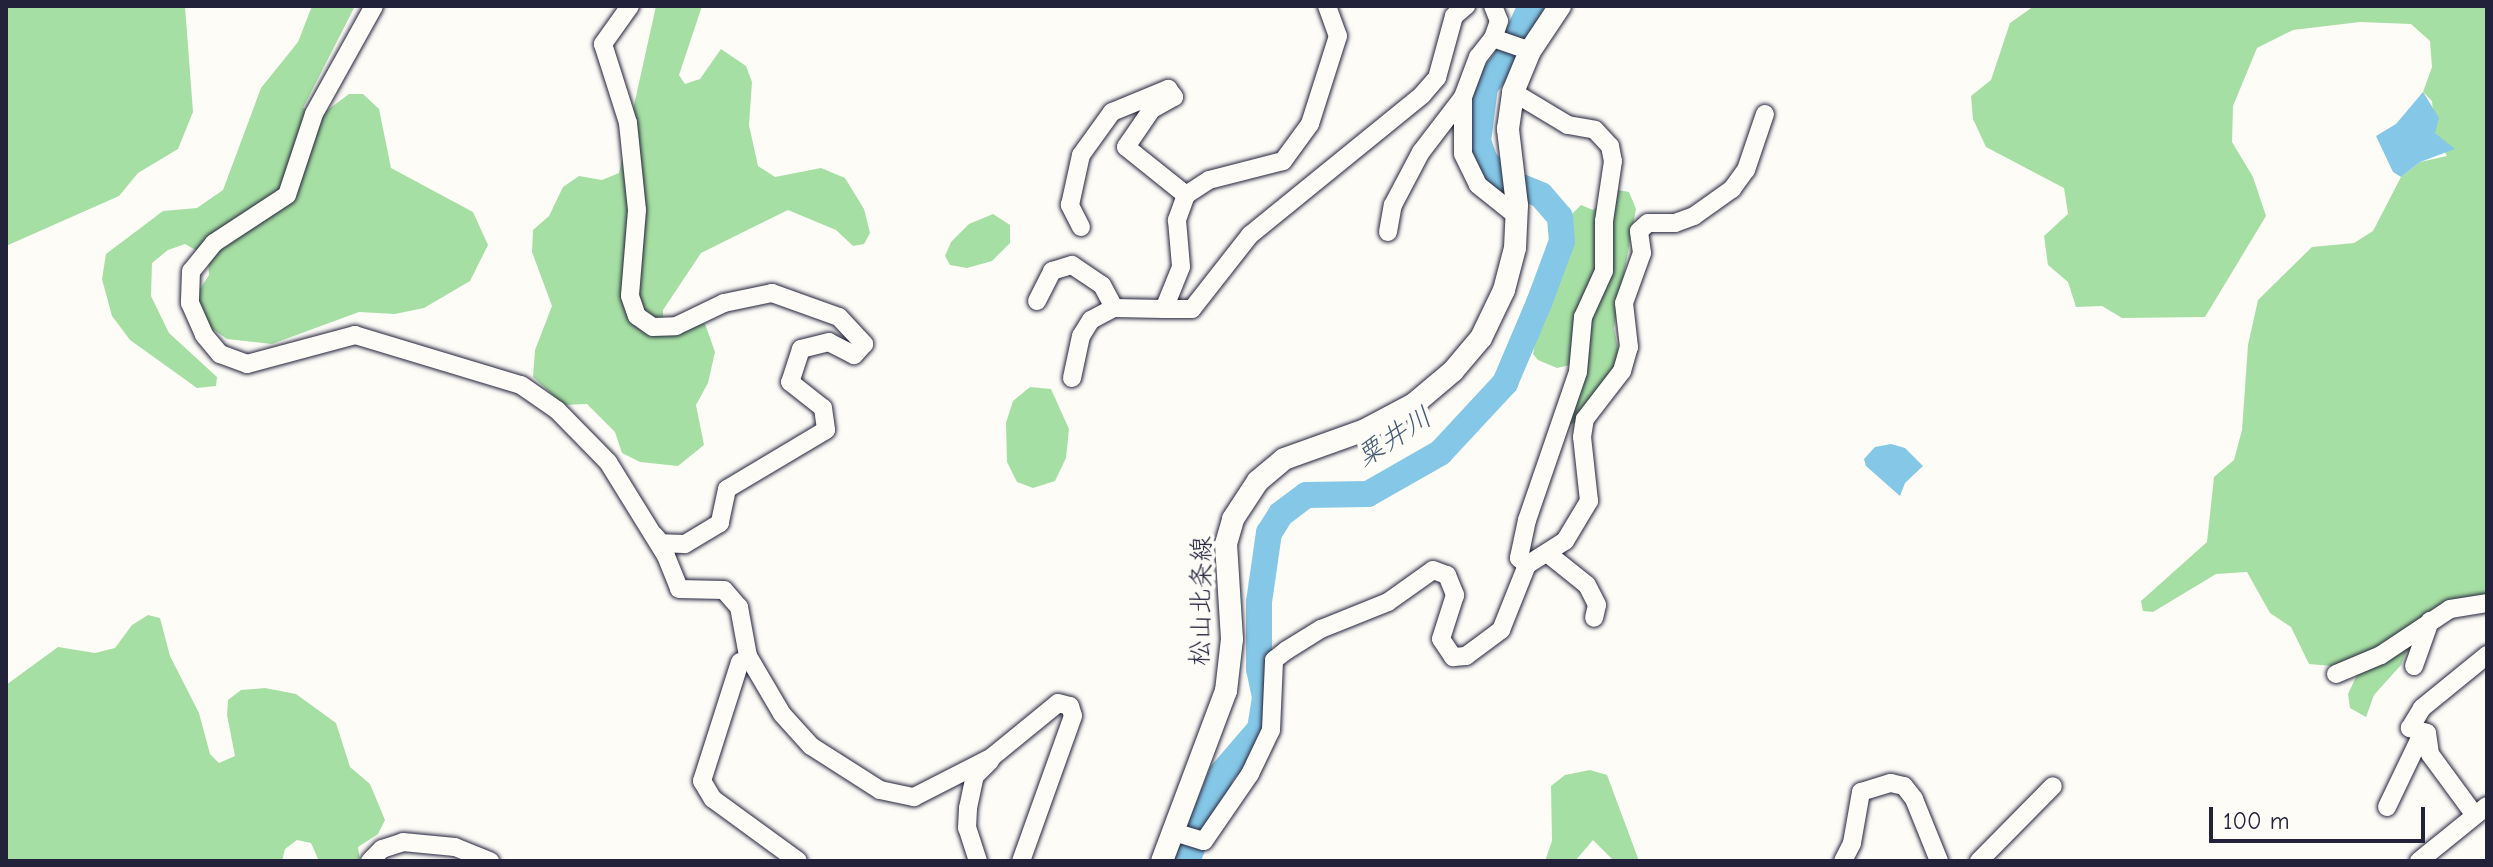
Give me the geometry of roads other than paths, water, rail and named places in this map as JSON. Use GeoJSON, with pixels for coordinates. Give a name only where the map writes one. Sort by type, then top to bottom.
{"type":"FeatureCollection","features":[{"type":"Feature","properties":{"kind":"main road","name":"松山北条線"},"geometry":{"type":"LineString","coordinates":[[1162,861],[1187,836],[1226,691],[1232,639],[1226,544],[1244,500],[1284,459],[1389,419],[1430,392],[1461,363],[1481,338],[1504,290],[1517,210],[1512,164],[1513,92],[1524,49],[1560,6]]}},
{"type":"Feature","properties":{"kind":"street"},"geometry":{"type":"LineString","coordinates":[[374,6],[314,114],[287,195],[214,243],[191,271],[190,303],[204,335],[220,354],[247,364],[355,335],[506,377],[557,410],[608,462],[679,589],[724,590],[739,607],[742,642],[768,695]]}},
{"type":"Feature","properties":{"kind":"street"},"geometry":{"type":"LineString","coordinates":[[630,6],[603,44],[628,123],[637,210],[630,296],[637,316],[653,327],[676,326],[724,303],[772,293],[839,317],[864,344],[854,355],[829,342],[801,349],[790,382],[823,408],[826,430],[727,489],[720,523],[685,544],[672,545],[661,543],[646,527]]}},
{"type":"Feature","properties":{"kind":"street"},"geometry":{"type":"LineString","coordinates":[[1164,309],[1181,267],[1177,220],[1186,195],[1209,180],[1283,161],[1294,150],[1319,103],[1338,36],[1327,6]]}},
{"type":"Feature","properties":{"kind":"street"},"geometry":{"type":"LineString","coordinates":[[1072,378],[1081,336],[1091,320],[1114,308],[1192,309],[1250,235],[1422,95],[1437,78],[1454,16],[1466,6]]}},
{"type":"Feature","properties":{"kind":"street"},"geometry":{"type":"LineString","coordinates":[[1388,232],[1393,205],[1421,152],[1463,97],[1478,57],[1495,38],[1499,21],[1493,6]]}},
{"type":"Feature","properties":{"kind":"street"},"geometry":{"type":"LineString","coordinates":[[1495,38],[1524,49]]}},
{"type":"Feature","properties":{"kind":"street"},"geometry":{"type":"LineString","coordinates":[[1081,227],[1070,205],[1081,155],[1112,112],[1168,89],[1174,97],[1152,109],[1126,147],[1186,195]]}},
{"type":"Feature","properties":{"kind":"street"},"geometry":{"type":"LineString","coordinates":[[1513,92],[1568,125],[1595,130],[1610,146],[1613,161],[1604,221],[1604,271],[1583,317],[1578,372],[1527,520],[1519,558],[1527,565]]}},
{"type":"Feature","properties":{"kind":"street"},"geometry":{"type":"LineString","coordinates":[[1463,97],[1461,130],[1469,168],[1478,185],[1517,210]]}},
{"type":"Feature","properties":{"kind":"street"},"geometry":{"type":"LineString","coordinates":[[1187,836],[1250,774],[1271,730],[1274,660],[1279,654],[1321,629],[1388,602],[1433,570],[1447,575],[1455,595],[1441,639],[1444,648],[1453,657],[1466,656],[1501,630],[1527,565],[1565,541],[1589,501],[1582,437],[1585,419],[1622,371],[1629,347],[1624,303],[1642,253],[1639,231],[1648,223],[1675,223],[1694,216],[1732,189],[1746,170],[1765,114]]}},
{"type":"Feature","properties":{"kind":"street"},"geometry":{"type":"LineString","coordinates":[[1037,301],[1052,271],[1072,265],[1102,285],[1114,308]]}},
{"type":"Feature","properties":{"kind":"street"},"geometry":{"type":"LineString","coordinates":[[1547,553],[1587,585],[1597,605],[1594,618]]}},
{"type":"Feature","properties":{"kind":"street"},"geometry":{"type":"LineString","coordinates":[[2336,674],[2381,655],[2450,609],[2487,603]]}},
{"type":"Feature","properties":{"kind":"street"},"geometry":{"type":"LineString","coordinates":[[739,607],[732,621],[740,662],[702,781],[713,799],[798,861]]}},
{"type":"Feature","properties":{"kind":"street"},"geometry":{"type":"LineString","coordinates":[[2414,666],[2430,621]]}},
{"type":"Feature","properties":{"kind":"street"},"geometry":{"type":"LineString","coordinates":[[2423,732],[2410,728],[2422,708],[2487,655]]}},
{"type":"Feature","properties":{"kind":"street"},"geometry":{"type":"LineString","coordinates":[[740,662],[811,746],[880,790],[914,797],[992,757]]}},
{"type":"Feature","properties":{"kind":"street"},"geometry":{"type":"LineString","coordinates":[[978,861],[967,828],[975,776],[1045,711],[1058,703],[1070,706],[1073,716],[1021,861]]}},
{"type":"Feature","properties":{"kind":"street"},"geometry":{"type":"LineString","coordinates":[[2387,807],[2423,732]]}},
{"type":"Feature","properties":{"kind":"street"},"geometry":{"type":"LineString","coordinates":[[2419,861],[2481,810],[2430,754],[2423,732]]}},
{"type":"Feature","properties":{"kind":"street"},"geometry":{"type":"LineString","coordinates":[[1843,861],[1852,843],[1861,792],[1891,783],[1904,786],[1914,799],[1939,861]]}},
{"type":"Feature","properties":{"kind":"street"},"geometry":{"type":"LineString","coordinates":[[1979,861],[2053,786]]}},
{"type":"Feature","properties":{"kind":"street"},"geometry":{"type":"LineString","coordinates":[[370,861],[382,849],[403,842],[455,847],[490,861]]}},
{"type":"Feature","properties":{"kind":"water"},"geometry":{"type":"Polygon","coordinates":[[[2423,92],[2439,118],[2435,133],[2455,149],[2420,162],[2401,177],[2393,172],[2376,136],[2396,124],[2423,92]]]}},
{"type":"Feature","properties":{"kind":"water"},"geometry":{"type":"Polygon","coordinates":[[[1891,444],[1905,448],[1923,466],[1905,483],[1900,496],[1866,466],[1864,459],[1875,447],[1891,444]]]}},
{"type":"Feature","properties":{"kind":"waterway","name":"粟井川"},"geometry":{"type":"LineString","coordinates":[[1187,861],[1222,773],[1260,729],[1265,697],[1259,669],[1259,602],[1269,533],[1281,514],[1306,495],[1368,494],[1440,453],[1505,383],[1539,303],[1562,241],[1560,217],[1541,195],[1500,178],[1485,161],[1478,141],[1485,87],[1506,59],[1531,6]]}}]}
